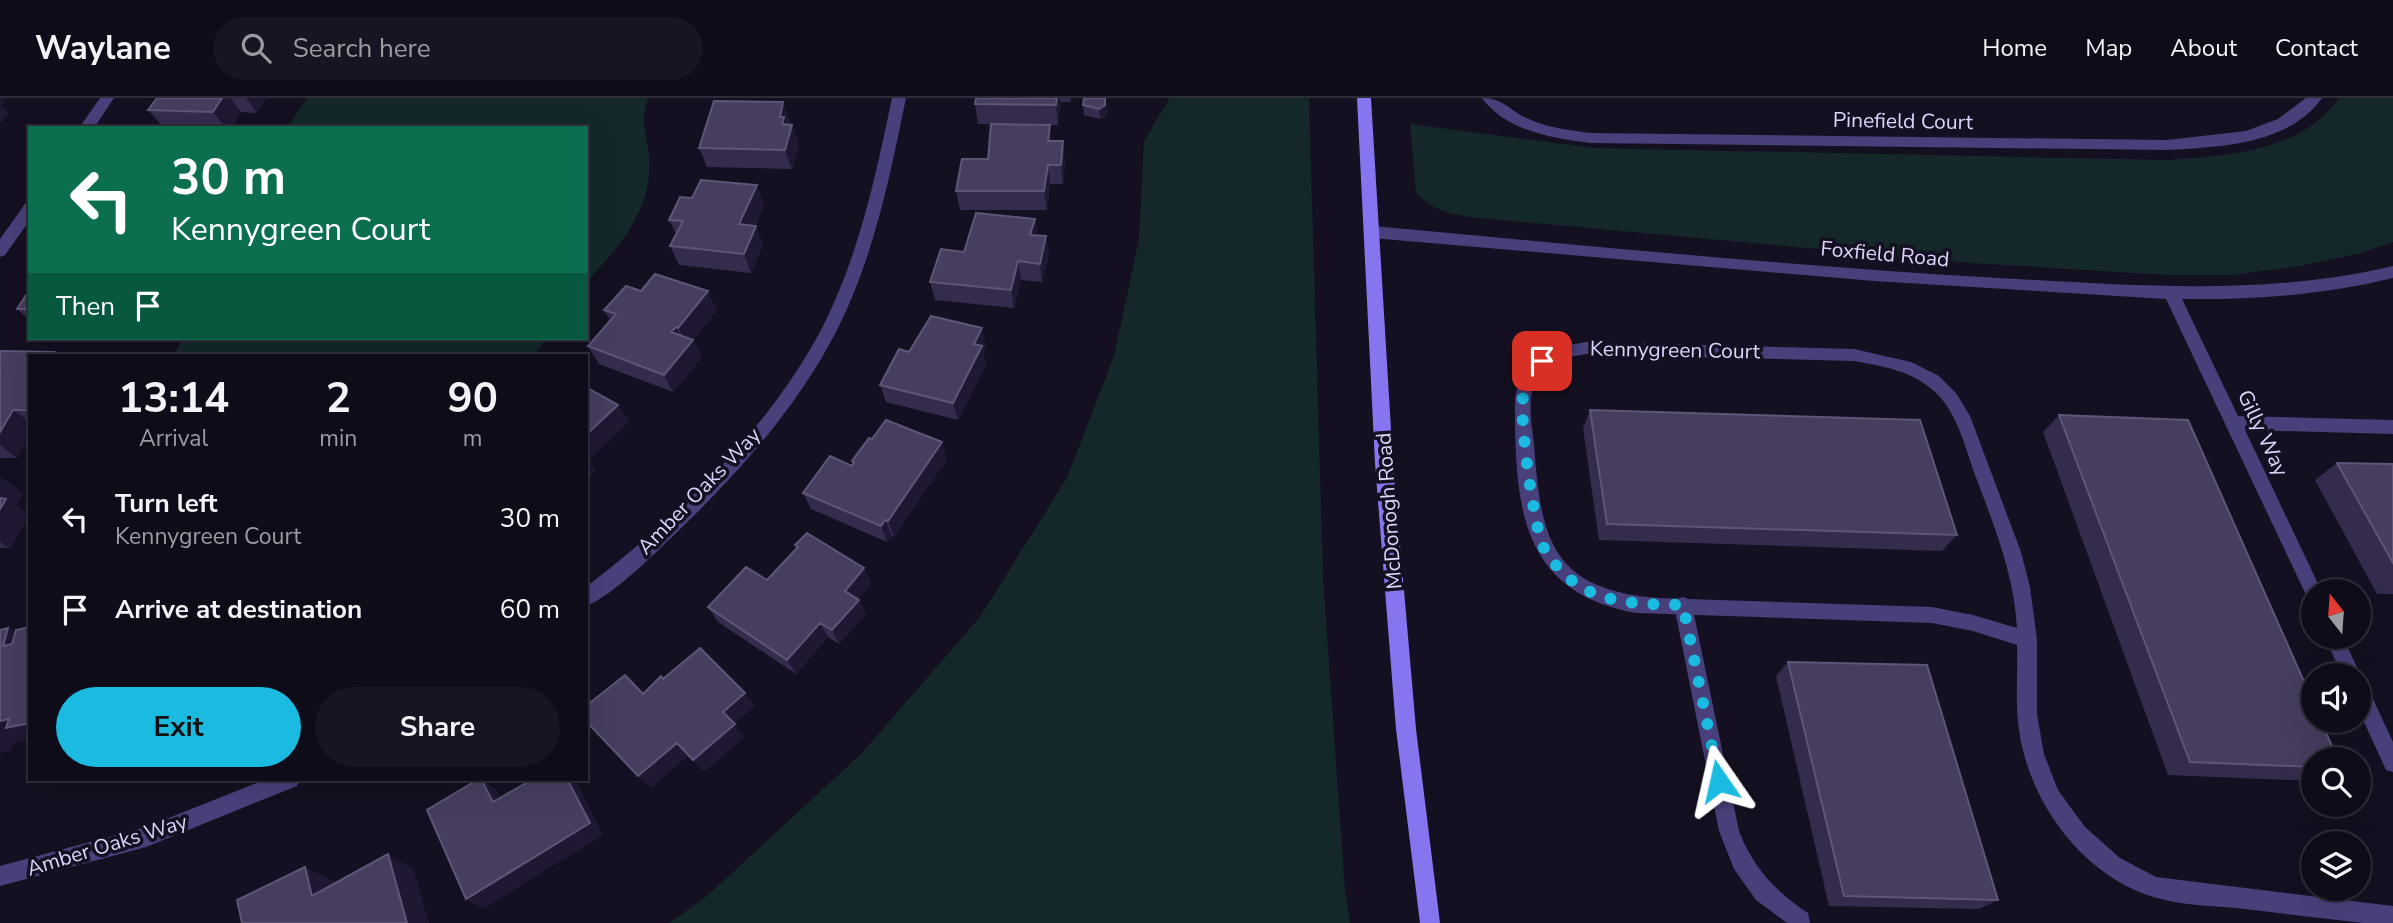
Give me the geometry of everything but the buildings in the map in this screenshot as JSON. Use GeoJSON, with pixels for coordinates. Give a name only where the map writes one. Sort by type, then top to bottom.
{"type":"FeatureCollection","features":[{"type":"Feature","properties":{"kind":"main road","name":"McDonogh Road"},"geometry":{"type":"LineString","coordinates":[[1364,98],[1385,476],[1406,729],[1430,923]]}},
{"type":"Feature","properties":{"kind":"street"},"geometry":{"type":"LineString","coordinates":[[87,126],[107,98]]}},
{"type":"Feature","properties":{"kind":"street","name":"Amber Oaks Way"},"geometry":{"type":"LineString","coordinates":[[588,596],[678,519],[740,456],[797,379],[829,327],[858,260],[878,197],[899,98]]}},
{"type":"Feature","properties":{"kind":"street","name":"Pinefield Court"},"geometry":{"type":"LineString","coordinates":[[1489,98],[1516,120],[1548,132],[1590,138],[2167,145],[2219,142],[2258,133],[2292,119],[2315,98]]}},
{"type":"Feature","properties":{"kind":"street"},"geometry":{"type":"LineString","coordinates":[[0,251],[28,211]]}},
{"type":"Feature","properties":{"kind":"street","name":"Foxfield Road"},"geometry":{"type":"LineString","coordinates":[[1372,232],[1973,283],[2171,292],[2247,293],[2315,287],[2393,271]]}},
{"type":"Feature","properties":{"kind":"street","name":"Gilly Way"},"geometry":{"type":"LineString","coordinates":[[2171,292],[2307,579]]}},
{"type":"Feature","properties":{"kind":"street","name":"Kennygreen Court"},"geometry":{"type":"LineString","coordinates":[[2028,640],[1973,623],[1932,615],[1637,603],[1583,588],[1560,569],[1544,549],[1536,528],[1522,401],[1527,377],[1542,361],[1563,351],[1586,348],[1854,355],[1884,359],[1912,368],[1935,382],[1952,400],[1963,420],[2013,561],[2024,602],[2028,640],[2029,731],[2038,761],[2062,817],[2080,839],[2104,860],[2135,880],[2174,891],[2393,916]]}},
{"type":"Feature","properties":{"kind":"street"},"geometry":{"type":"LineString","coordinates":[[2234,423],[2393,427]]}},
{"type":"Feature","properties":{"kind":"street"},"geometry":{"type":"LineString","coordinates":[[1683,605],[1729,831],[1739,860],[1753,884],[1771,901],[1801,920]]}},
{"type":"Feature","properties":{"kind":"street"},"geometry":{"type":"LineString","coordinates":[[2371,716],[2393,763]]}},
{"type":"Feature","properties":{"kind":"street","name":"Amber Oaks Way"},"geometry":{"type":"LineString","coordinates":[[0,876],[146,837],[285,781]]}},
{"type":"Feature","properties":{"kind":"green space"},"geometry":{"type":"Polygon","coordinates":[[[307,98],[648,98],[644,121],[649,175],[646,192],[632,225],[611,255],[588,280],[588,126],[288,126],[307,98]]]}},
{"type":"Feature","properties":{"kind":"green space"},"geometry":{"type":"Polygon","coordinates":[[[1170,98],[1309,98],[1323,577],[1345,891],[1350,923],[669,923],[707,896],[861,754],[980,617],[1067,478],[1114,356],[1139,239],[1144,141],[1170,98]]]}},
{"type":"Feature","properties":{"kind":"green space"},"geometry":{"type":"Polygon","coordinates":[[[2339,98],[2393,98],[2393,242],[2357,254],[2300,266],[2233,275],[2167,275],[1972,263],[1469,217],[1441,210],[1416,193],[1410,124],[1594,148],[2169,160],[2240,152],[2285,140],[2305,130],[2323,116],[2339,98]]]}},
{"type":"Feature","properties":{"kind":"green space"},"geometry":{"type":"Polygon","coordinates":[[[182,340],[545,340],[535,354],[175,354],[182,340]]]}},
{"type":"Feature","properties":{"kind":"route"},"geometry":{"type":"LineString","coordinates":[[1542,361],[1527,377],[1522,401],[1536,528],[1544,549],[1560,569],[1583,588],[1637,603],[1683,605],[1719,781]]}}]}
